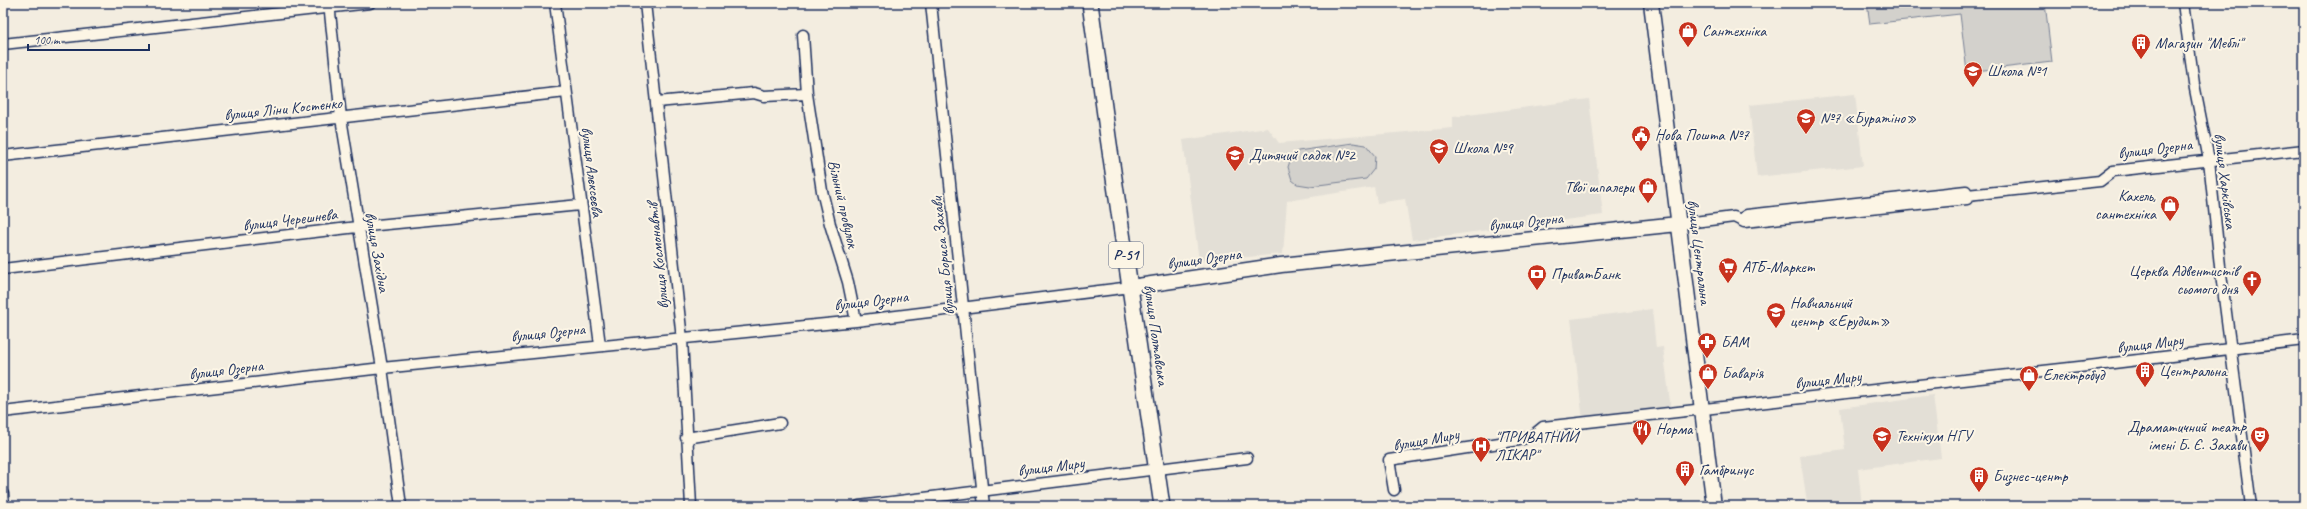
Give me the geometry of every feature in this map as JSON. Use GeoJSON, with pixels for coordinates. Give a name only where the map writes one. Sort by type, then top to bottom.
{"type":"FeatureCollection","features":[{"type":"Feature","properties":{"kind":"main road","name":"вулиця Полтавська"},"geometry":{"type":"LineString","coordinates":[[1090,3],[1162,506]]}},
{"type":"Feature","properties":{"kind":"street"},"geometry":{"type":"LineString","coordinates":[[3,44],[329,6],[370,3]]}},
{"type":"Feature","properties":{"kind":"street","name":"вулиця Алєксєєва"},"geometry":{"type":"LineString","coordinates":[[555,3],[580,205],[600,345]]}},
{"type":"Feature","properties":{"kind":"street","name":"вулиця Космонавтів"},"geometry":{"type":"LineString","coordinates":[[645,3],[682,339],[686,438],[691,506]]}},
{"type":"Feature","properties":{"kind":"street","name":"вулиця Бориса Захави"},"geometry":{"type":"LineString","coordinates":[[931,3],[964,307],[970,386],[984,506]]}},
{"type":"Feature","properties":{"kind":"street","name":"вулиця Центральна"},"geometry":{"type":"LineString","coordinates":[[1652,3],[1678,224],[1703,408],[1714,506]]}},
{"type":"Feature","properties":{"kind":"street","name":"вулиця Харківська"},"geometry":{"type":"LineString","coordinates":[[2182,3],[2194,84],[2209,160],[2220,266],[2232,349],[2251,506]]}},
{"type":"Feature","properties":{"kind":"street","name":"вулиця Західна"},"geometry":{"type":"LineString","coordinates":[[329,6],[341,118],[357,227],[382,368],[401,506]]}},
{"type":"Feature","properties":{"kind":"street","name":"Вільний провулок"},"geometry":{"type":"LineString","coordinates":[[803,35],[807,94],[824,198],[848,282],[856,321]]}},
{"type":"Feature","properties":{"kind":"street","name":"вулиця Ліни Костенко"},"geometry":{"type":"LineString","coordinates":[[3,156],[566,92]]}},
{"type":"Feature","properties":{"kind":"street"},"geometry":{"type":"LineString","coordinates":[[657,102],[754,93],[764,96],[807,94]]}},
{"type":"Feature","properties":{"kind":"street","name":"вулиця Озерна"},"geometry":{"type":"LineString","coordinates":[[3,412],[382,368],[600,345],[682,339],[856,321],[1131,287],[1281,265],[1734,217],[1743,221],[1748,215],[1966,191],[1967,195],[2100,181],[2113,171],[2304,150]]}},
{"type":"Feature","properties":{"kind":"street","name":"вулиця Черешнева"},"geometry":{"type":"LineString","coordinates":[[3,269],[357,227],[580,205]]}},
{"type":"Feature","properties":{"kind":"street","name":"вулиця Миру"},"geometry":{"type":"LineString","coordinates":[[1394,490],[1389,460],[1519,440],[1532,436],[1544,427],[2304,340]]}},
{"type":"Feature","properties":{"kind":"street"},"geometry":{"type":"LineString","coordinates":[[686,438],[780,423]]}},
{"type":"Feature","properties":{"kind":"street","name":"вулиця Миру"},"geometry":{"type":"LineString","coordinates":[[859,506],[1247,458]]}},
{"type":"Feature","properties":{"kind":"street"},"geometry":{"type":"LineString","coordinates":[[3,494],[4,506]]}},
{"type":"Feature","properties":{"kind":"shaded area"},"geometry":{"type":"Polygon","coordinates":[[[1867,3],[2045,3],[2052,62],[1967,72],[1960,14],[1870,24],[1867,3]]]}},
{"type":"Feature","properties":{"kind":"shaded area","name":"№7 «Буратіно»"},"geometry":{"type":"Polygon","coordinates":[[[1855,94],[1863,166],[1757,177],[1749,105],[1855,94]]]}},
{"type":"Feature","properties":{"kind":"shaded area","name":"Школа №9"},"geometry":{"type":"Polygon","coordinates":[[[1589,99],[1603,215],[1412,240],[1405,199],[1377,203],[1374,187],[1287,201],[1283,254],[1199,261],[1183,140],[1268,128],[1279,143],[1453,128],[1453,117],[1589,99]]]}},
{"type":"Feature","properties":{"kind":"shaded area"},"geometry":{"type":"Polygon","coordinates":[[[1353,143],[1366,145],[1375,156],[1374,169],[1366,179],[1310,186],[1297,184],[1292,180],[1288,167],[1292,155],[1298,151],[1353,143]]]}},
{"type":"Feature","properties":{"kind":"shaded area"},"geometry":{"type":"Polygon","coordinates":[[[1652,309],[1656,348],[1663,347],[1671,410],[1583,421],[1571,319],[1652,309]]]}},
{"type":"Feature","properties":{"kind":"shaded area","name":"Технікум НГУ"},"geometry":{"type":"Polygon","coordinates":[[[1933,395],[1941,458],[1858,469],[1862,506],[1777,506],[1807,502],[1800,456],[1845,450],[1840,408],[1933,395]]]}},
{"type":"Feature","properties":{"kind":"place","name":"Сантехніка"},"geometry":{"type":"Point","coordinates":[1688,48]}},
{"type":"Feature","properties":{"kind":"place","name":"Магазин \"Меблі\""},"geometry":{"type":"Point","coordinates":[2141,60]}},
{"type":"Feature","properties":{"kind":"place","name":"Школа №1"},"geometry":{"type":"Point","coordinates":[1973,88]}},
{"type":"Feature","properties":{"kind":"place","name":"№7 «Буратіно»"},"geometry":{"type":"Point","coordinates":[1806,135]}},
{"type":"Feature","properties":{"kind":"place","name":"Нова Пошта №7"},"geometry":{"type":"Point","coordinates":[1641,152]}},
{"type":"Feature","properties":{"kind":"place","name":"Школа №9"},"geometry":{"type":"Point","coordinates":[1439,165]}},
{"type":"Feature","properties":{"kind":"place","name":"Дитячий садок №2"},"geometry":{"type":"Point","coordinates":[1235,172]}},
{"type":"Feature","properties":{"kind":"place","name":"Твої шпалери"},"geometry":{"type":"Point","coordinates":[1648,204]}},
{"type":"Feature","properties":{"kind":"place","name":"Кахель, сантехніка"},"geometry":{"type":"Point","coordinates":[2170,222]}},
{"type":"Feature","properties":{"kind":"place","name":"АТБ-Маркет"},"geometry":{"type":"Point","coordinates":[1728,284]}},
{"type":"Feature","properties":{"kind":"place","name":"ПриватБанк"},"geometry":{"type":"Point","coordinates":[1537,291]}},
{"type":"Feature","properties":{"kind":"place","name":"Церква Адвентистів сьомого дня"},"geometry":{"type":"Point","coordinates":[2252,297]}},
{"type":"Feature","properties":{"kind":"place","name":"Навчальний центр «Ерудит»"},"geometry":{"type":"Point","coordinates":[1776,329]}},
{"type":"Feature","properties":{"kind":"place","name":"БАМ"},"geometry":{"type":"Point","coordinates":[1707,359]}},
{"type":"Feature","properties":{"kind":"place","name":"Центральна"},"geometry":{"type":"Point","coordinates":[2145,388]}},
{"type":"Feature","properties":{"kind":"place","name":"Баварія"},"geometry":{"type":"Point","coordinates":[1708,390]}},
{"type":"Feature","properties":{"kind":"place","name":"Електробуд"},"geometry":{"type":"Point","coordinates":[2029,392]}},
{"type":"Feature","properties":{"kind":"place","name":"Норма"},"geometry":{"type":"Point","coordinates":[1642,446]}},
{"type":"Feature","properties":{"kind":"place","name":"Технікум НГУ"},"geometry":{"type":"Point","coordinates":[1882,453]}},
{"type":"Feature","properties":{"kind":"place","name":"Драматичний театр імені Б. Є. Захави"},"geometry":{"type":"Point","coordinates":[2260,453]}},
{"type":"Feature","properties":{"kind":"place","name":"\"ПРИВАТНИЙ ЛІКАР\""},"geometry":{"type":"Point","coordinates":[1481,463]}},
{"type":"Feature","properties":{"kind":"place","name":"Гамбринус"},"geometry":{"type":"Point","coordinates":[1685,487]}},
{"type":"Feature","properties":{"kind":"place","name":"Бизнес-центр"},"geometry":{"type":"Point","coordinates":[1979,493]}}]}
